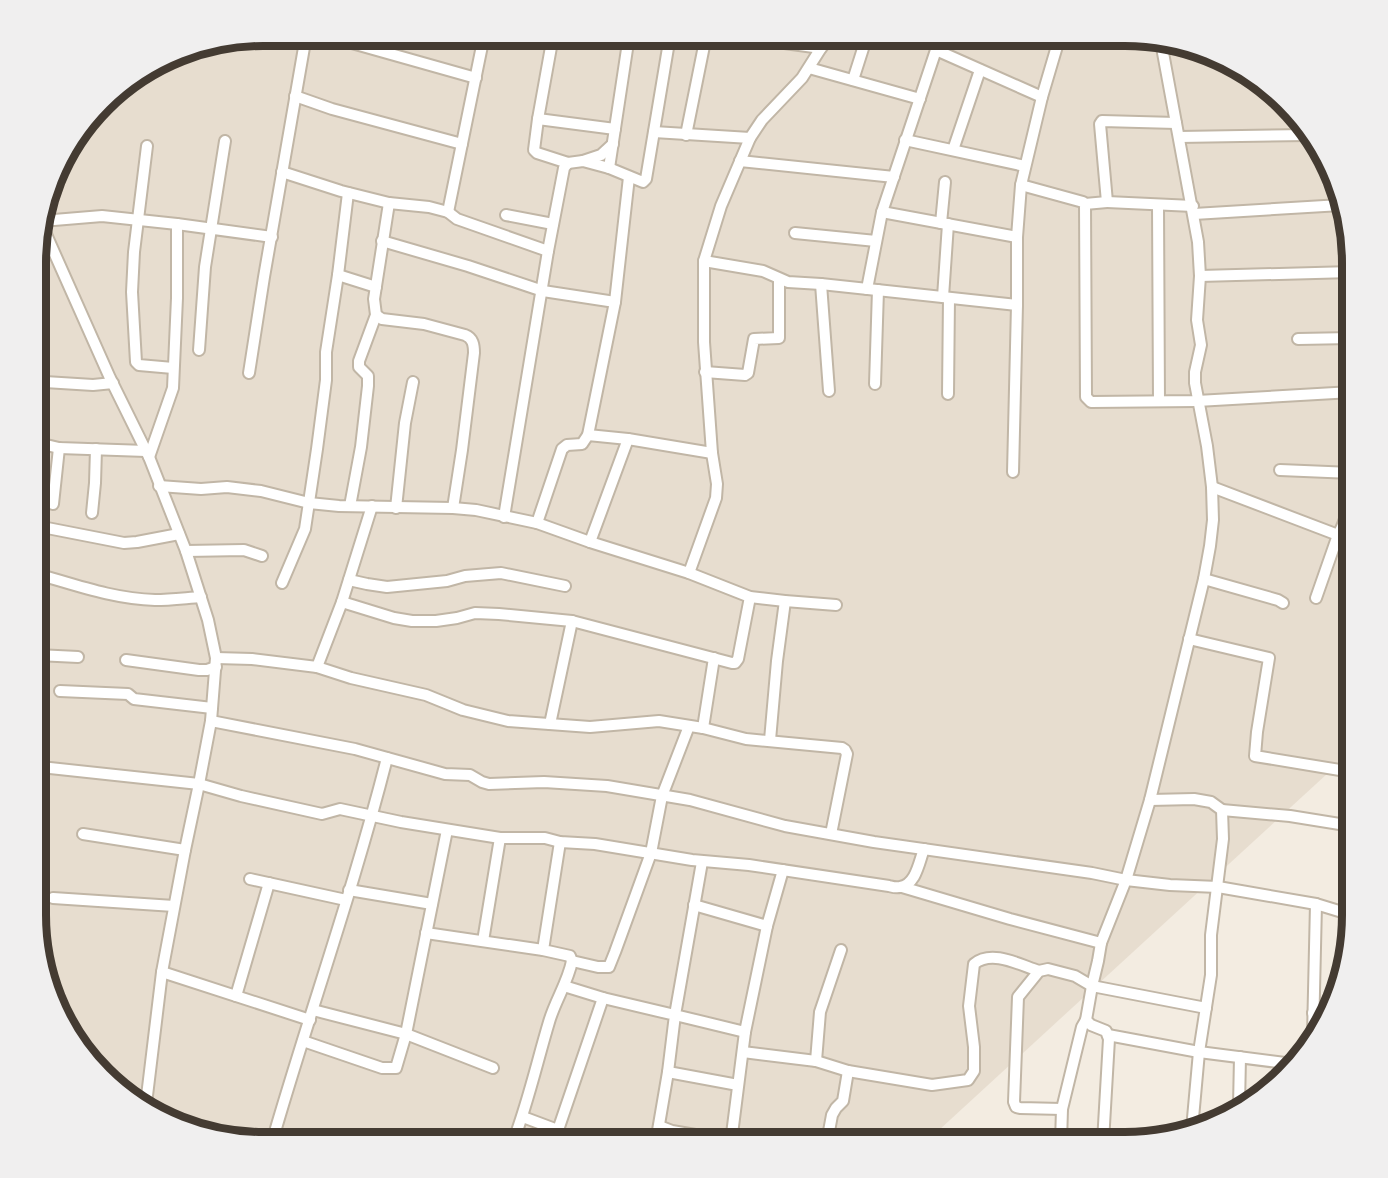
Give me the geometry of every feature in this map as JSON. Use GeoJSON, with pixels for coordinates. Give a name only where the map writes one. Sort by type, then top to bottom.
{"type":"FeatureCollection","features":[{"type":"Feature","properties":{"kind":"street"},"geometry":{"type":"LineString","coordinates":[[249,373],[304,46]]}},
{"type":"Feature","properties":{"kind":"street"},"geometry":{"type":"LineString","coordinates":[[362,46],[476,78]]}},
{"type":"Feature","properties":{"kind":"street"},"geometry":{"type":"LineString","coordinates":[[448,212],[482,46]]}},
{"type":"Feature","properties":{"kind":"street"},"geometry":{"type":"LineString","coordinates":[[551,46],[534,150],[568,163],[601,155],[613,143]]}},
{"type":"Feature","properties":{"kind":"street"},"geometry":{"type":"LineString","coordinates":[[609,168],[628,46]]}},
{"type":"Feature","properties":{"kind":"street"},"geometry":{"type":"LineString","coordinates":[[583,161],[609,168],[643,182],[646,179],[668,46]]}},
{"type":"Feature","properties":{"kind":"street"},"geometry":{"type":"LineString","coordinates":[[686,135],[705,46]]}},
{"type":"Feature","properties":{"kind":"street"},"geometry":{"type":"LineString","coordinates":[[689,573],[716,498],[717,484],[705,372],[704,261],[721,206],[750,138],[762,120],[802,78],[821,48],[810,46]]}},
{"type":"Feature","properties":{"kind":"street"},"geometry":{"type":"LineString","coordinates":[[853,80],[864,46]]}},
{"type":"Feature","properties":{"kind":"street"},"geometry":{"type":"LineString","coordinates":[[875,384],[873,289],[876,241],[882,212],[938,46]]}},
{"type":"Feature","properties":{"kind":"street"},"geometry":{"type":"LineString","coordinates":[[1013,472],[1017,237],[1022,185],[1042,97],[1057,46]]}},
{"type":"Feature","properties":{"kind":"street"},"geometry":{"type":"LineString","coordinates":[[936,50],[1042,97]]}},
{"type":"Feature","properties":{"kind":"street"},"geometry":{"type":"LineString","coordinates":[[1062,1132],[1062,1109],[1082,1027],[1086,1020],[1101,943],[1126,880],[1150,800],[1204,579],[1213,520],[1206,436],[1197,401],[1195,372],[1201,345],[1197,312],[1200,276],[1198,242],[1162,50]]}},
{"type":"Feature","properties":{"kind":"street"},"geometry":{"type":"LineString","coordinates":[[809,68],[920,99]]}},
{"type":"Feature","properties":{"kind":"street"},"geometry":{"type":"LineString","coordinates":[[953,150],[980,70]]}},
{"type":"Feature","properties":{"kind":"street"},"geometry":{"type":"LineString","coordinates":[[295,96],[332,109],[462,144]]}},
{"type":"Feature","properties":{"kind":"street"},"geometry":{"type":"LineString","coordinates":[[538,118],[615,129]]}},
{"type":"Feature","properties":{"kind":"street"},"geometry":{"type":"LineString","coordinates":[[1107,202],[1102,121],[1176,123]]}},
{"type":"Feature","properties":{"kind":"street"},"geometry":{"type":"LineString","coordinates":[[654,132],[750,138]]}},
{"type":"Feature","properties":{"kind":"street"},"geometry":{"type":"LineString","coordinates":[[1179,137],[1300,135]]}},
{"type":"Feature","properties":{"kind":"street"},"geometry":{"type":"LineString","coordinates":[[905,140],[1025,166]]}},
{"type":"Feature","properties":{"kind":"street"},"geometry":{"type":"LineString","coordinates":[[199,351],[205,267],[225,141]]}},
{"type":"Feature","properties":{"kind":"street"},"geometry":{"type":"LineString","coordinates":[[147,146],[132,292],[136,362],[139,366],[173,368]]}},
{"type":"Feature","properties":{"kind":"street"},"geometry":{"type":"LineString","coordinates":[[740,161],[894,177]]}},
{"type":"Feature","properties":{"kind":"street"},"geometry":{"type":"LineString","coordinates":[[504,516],[548,251],[564,168],[568,163]]}},
{"type":"Feature","properties":{"kind":"street"},"geometry":{"type":"LineString","coordinates":[[282,172],[388,203],[429,207],[448,212],[457,219],[548,251]]}},
{"type":"Feature","properties":{"kind":"street"},"geometry":{"type":"LineString","coordinates":[[537,523],[562,449],[567,445],[582,444],[588,435],[615,302],[629,177]]}},
{"type":"Feature","properties":{"kind":"street"},"geometry":{"type":"LineString","coordinates":[[945,182],[948,394]]}},
{"type":"Feature","properties":{"kind":"street"},"geometry":{"type":"LineString","coordinates":[[1022,185],[1085,204],[1107,202],[1193,210],[1333,205]]}},
{"type":"Feature","properties":{"kind":"street"},"geometry":{"type":"LineString","coordinates":[[282,583],[305,529],[318,449],[326,380],[326,352],[348,193]]}},
{"type":"Feature","properties":{"kind":"street"},"geometry":{"type":"LineString","coordinates":[[350,506],[362,447],[368,386],[368,376],[359,367],[359,362],[376,315],[374,299],[388,203]]}},
{"type":"Feature","properties":{"kind":"street"},"geometry":{"type":"LineString","coordinates":[[1085,204],[1086,397],[1091,402],[1197,401],[1342,393]]}},
{"type":"Feature","properties":{"kind":"street"},"geometry":{"type":"LineString","coordinates":[[1158,205],[1159,401]]}},
{"type":"Feature","properties":{"kind":"street"},"geometry":{"type":"LineString","coordinates":[[882,212],[1017,237]]}},
{"type":"Feature","properties":{"kind":"street"},"geometry":{"type":"LineString","coordinates":[[506,215],[553,224]]}},
{"type":"Feature","properties":{"kind":"street"},"geometry":{"type":"LineString","coordinates":[[51,221],[102,216],[272,237]]}},
{"type":"Feature","properties":{"kind":"street"},"geometry":{"type":"LineString","coordinates":[[147,454],[173,388],[177,298],[177,224]]}},
{"type":"Feature","properties":{"kind":"street"},"geometry":{"type":"LineString","coordinates":[[795,233],[876,241]]}},
{"type":"Feature","properties":{"kind":"street"},"geometry":{"type":"LineString","coordinates":[[48,236],[112,383],[147,454],[186,551],[201,597],[216,662],[211,722],[184,850],[162,972],[147,1097]]}},
{"type":"Feature","properties":{"kind":"street"},"geometry":{"type":"LineString","coordinates":[[382,242],[468,266],[543,291],[615,302]]}},
{"type":"Feature","properties":{"kind":"street"},"geometry":{"type":"LineString","coordinates":[[704,261],[763,271],[788,282],[1017,305]]}},
{"type":"Feature","properties":{"kind":"street"},"geometry":{"type":"LineString","coordinates":[[1200,276],[1342,272]]}},
{"type":"Feature","properties":{"kind":"street"},"geometry":{"type":"LineString","coordinates":[[338,275],[376,286]]}},
{"type":"Feature","properties":{"kind":"street"},"geometry":{"type":"LineString","coordinates":[[705,372],[745,375],[748,373],[754,339],[779,338],[779,279]]}},
{"type":"Feature","properties":{"kind":"street"},"geometry":{"type":"LineString","coordinates":[[821,284],[829,391]]}},
{"type":"Feature","properties":{"kind":"street"},"geometry":{"type":"LineString","coordinates":[[376,315],[382,319],[424,324],[465,335],[472,340],[474,353],[453,508]]}},
{"type":"Feature","properties":{"kind":"street"},"geometry":{"type":"LineString","coordinates":[[1298,339],[1342,338]]}},
{"type":"Feature","properties":{"kind":"street"},"geometry":{"type":"LineString","coordinates":[[46,382],[93,385],[112,383]]}},
{"type":"Feature","properties":{"kind":"street"},"geometry":{"type":"LineString","coordinates":[[396,508],[405,423],[413,382]]}},
{"type":"Feature","properties":{"kind":"street"},"geometry":{"type":"LineString","coordinates":[[588,435],[712,453]]}},
{"type":"Feature","properties":{"kind":"street"},"geometry":{"type":"LineString","coordinates":[[590,542],[628,439]]}},
{"type":"Feature","properties":{"kind":"street"},"geometry":{"type":"LineString","coordinates":[[46,444],[59,448],[147,454]]}},
{"type":"Feature","properties":{"kind":"street"},"geometry":{"type":"LineString","coordinates":[[53,504],[59,448]]}},
{"type":"Feature","properties":{"kind":"street"},"geometry":{"type":"LineString","coordinates":[[92,513],[96,449]]}},
{"type":"Feature","properties":{"kind":"street"},"geometry":{"type":"LineString","coordinates":[[1280,470],[1342,473]]}},
{"type":"Feature","properties":{"kind":"street"},"geometry":{"type":"LineString","coordinates":[[159,486],[201,489],[227,487],[339,506],[476,510],[537,523],[689,573],[750,597],[836,605]]}},
{"type":"Feature","properties":{"kind":"street"},"geometry":{"type":"LineString","coordinates":[[1212,488],[1338,535]]}},
{"type":"Feature","properties":{"kind":"street"},"geometry":{"type":"LineString","coordinates":[[317,667],[342,602],[372,506]]}},
{"type":"Feature","properties":{"kind":"street"},"geometry":{"type":"LineString","coordinates":[[1316,598],[1342,527]]}},
{"type":"Feature","properties":{"kind":"street"},"geometry":{"type":"LineString","coordinates":[[46,528],[124,543],[179,534]]}},
{"type":"Feature","properties":{"kind":"street"},"geometry":{"type":"LineString","coordinates":[[186,551],[244,550],[262,556]]}},
{"type":"Feature","properties":{"kind":"street"},"geometry":{"type":"LineString","coordinates":[[349,580],[387,587],[501,573],[565,586]]}},
{"type":"Feature","properties":{"kind":"street"},"geometry":{"type":"LineString","coordinates":[[46,576],[94,591],[121,596],[155,600],[201,597]]}},
{"type":"Feature","properties":{"kind":"street"},"geometry":{"type":"LineString","coordinates":[[1204,579],[1283,603]]}},
{"type":"Feature","properties":{"kind":"street"},"geometry":{"type":"LineString","coordinates":[[342,602],[394,618],[412,621],[436,621],[475,613],[572,621],[735,663],[738,659],[750,597]]}},
{"type":"Feature","properties":{"kind":"street"},"geometry":{"type":"LineString","coordinates":[[770,740],[785,601]]}},
{"type":"Feature","properties":{"kind":"street"},"geometry":{"type":"LineString","coordinates":[[550,724],[572,621]]}},
{"type":"Feature","properties":{"kind":"street"},"geometry":{"type":"LineString","coordinates":[[1189,639],[1269,658],[1255,756],[1342,770]]}},
{"type":"Feature","properties":{"kind":"street"},"geometry":{"type":"LineString","coordinates":[[46,655],[78,657]]}},
{"type":"Feature","properties":{"kind":"street"},"geometry":{"type":"LineString","coordinates":[[703,728],[714,658]]}},
{"type":"Feature","properties":{"kind":"street"},"geometry":{"type":"LineString","coordinates":[[126,660],[207,670],[216,662],[252,659],[317,667],[351,678],[426,695],[463,710],[508,722],[598,727],[659,721],[746,738],[842,748],[847,754],[831,834]]}},
{"type":"Feature","properties":{"kind":"street"},"geometry":{"type":"LineString","coordinates":[[60,691],[128,693],[135,699],[212,708]]}},
{"type":"Feature","properties":{"kind":"street"},"geometry":{"type":"LineString","coordinates":[[211,722],[315,741],[445,774],[470,775],[489,784],[544,782],[596,784],[690,800],[775,824],[831,834],[1126,880],[1218,887],[1316,904],[1342,912]]}},
{"type":"Feature","properties":{"kind":"street"},"geometry":{"type":"LineString","coordinates":[[572,961],[597,967],[609,967],[651,853],[662,796],[689,726]]}},
{"type":"Feature","properties":{"kind":"street"},"geometry":{"type":"LineString","coordinates":[[275,1132],[373,816],[387,758]]}},
{"type":"Feature","properties":{"kind":"street"},"geometry":{"type":"LineString","coordinates":[[50,768],[199,784],[322,814],[340,809],[447,830],[500,837],[545,838],[560,842],[595,844],[702,862],[741,864],[902,887],[1101,943]]}},
{"type":"Feature","properties":{"kind":"street"},"geometry":{"type":"LineString","coordinates":[[1150,800],[1194,799],[1211,802],[1221,810],[1290,816],[1342,824]]}},
{"type":"Feature","properties":{"kind":"street"},"geometry":{"type":"LineString","coordinates":[[1193,1120],[1199,1052],[1211,975],[1211,935],[1223,839],[1221,810]]}},
{"type":"Feature","properties":{"kind":"street"},"geometry":{"type":"LineString","coordinates":[[303,1041],[382,1068],[396,1068],[406,1034],[447,830]]}},
{"type":"Feature","properties":{"kind":"street"},"geometry":{"type":"LineString","coordinates":[[82,834],[184,850]]}},
{"type":"Feature","properties":{"kind":"street"},"geometry":{"type":"LineString","coordinates":[[483,941],[500,837]]}},
{"type":"Feature","properties":{"kind":"street"},"geometry":{"type":"LineString","coordinates":[[543,950],[560,842]]}},
{"type":"Feature","properties":{"kind":"street"},"geometry":{"type":"LineString","coordinates":[[902,887],[910,882],[915,874],[924,849]]}},
{"type":"Feature","properties":{"kind":"street"},"geometry":{"type":"LineString","coordinates":[[658,1132],[675,1015],[702,862]]}},
{"type":"Feature","properties":{"kind":"street"},"geometry":{"type":"LineString","coordinates":[[732,1132],[745,1032],[767,926],[783,870]]}},
{"type":"Feature","properties":{"kind":"street"},"geometry":{"type":"LineString","coordinates":[[250,879],[348,895],[432,904]]}},
{"type":"Feature","properties":{"kind":"street"},"geometry":{"type":"LineString","coordinates":[[236,996],[269,883]]}},
{"type":"Feature","properties":{"kind":"street"},"geometry":{"type":"LineString","coordinates":[[53,898],[174,906]]}},
{"type":"Feature","properties":{"kind":"street"},"geometry":{"type":"LineString","coordinates":[[1313,1022],[1316,904]]}},
{"type":"Feature","properties":{"kind":"street"},"geometry":{"type":"LineString","coordinates":[[694,905],[767,926]]}},
{"type":"Feature","properties":{"kind":"street"},"geometry":{"type":"LineString","coordinates":[[426,933],[570,956],[572,961],[549,1019],[517,1132]]}},
{"type":"Feature","properties":{"kind":"street"},"geometry":{"type":"LineString","coordinates":[[816,1061],[820,1012],[841,950]]}},
{"type":"Feature","properties":{"kind":"street"},"geometry":{"type":"LineString","coordinates":[[743,1052],[816,1061],[848,1071],[932,1085],[968,1080],[974,1071],[974,1047],[969,1006],[974,964],[980,958],[997,957],[1039,971],[1048,969],[1075,976],[1092,986],[1206,1008]]}},
{"type":"Feature","properties":{"kind":"street"},"geometry":{"type":"LineString","coordinates":[[1039,971],[1018,997],[1014,1102],[1016,1107],[1020,1108],[1062,1109]]}},
{"type":"Feature","properties":{"kind":"street"},"geometry":{"type":"LineString","coordinates":[[162,972],[236,996],[312,1015],[406,1034],[494,1068]]}},
{"type":"Feature","properties":{"kind":"street"},"geometry":{"type":"LineString","coordinates":[[564,986],[603,998],[745,1032]]}},
{"type":"Feature","properties":{"kind":"street"},"geometry":{"type":"LineString","coordinates":[[558,1132],[603,998]]}},
{"type":"Feature","properties":{"kind":"street"},"geometry":{"type":"LineString","coordinates":[[1086,1020],[1091,1025],[1106,1031],[1109,1039],[1104,1132]]}},
{"type":"Feature","properties":{"kind":"street"},"geometry":{"type":"LineString","coordinates":[[1108,1035],[1199,1052],[1283,1063]]}},
{"type":"Feature","properties":{"kind":"street"},"geometry":{"type":"LineString","coordinates":[[1239,1098],[1240,1057]]}},
{"type":"Feature","properties":{"kind":"street"},"geometry":{"type":"LineString","coordinates":[[829,1132],[832,1115],[843,1101],[848,1071]]}},
{"type":"Feature","properties":{"kind":"street"},"geometry":{"type":"LineString","coordinates":[[668,1072],[738,1085]]}},
{"type":"Feature","properties":{"kind":"street"},"geometry":{"type":"LineString","coordinates":[[523,1117],[551,1126],[555,1132]]}},
{"type":"Feature","properties":{"kind":"street"},"geometry":{"type":"LineString","coordinates":[[659,1126],[678,1132]]}},
{"type":"Feature","properties":{"kind":"shaded area"},"geometry":{"type":"Polygon","coordinates":[[[264,46],[1124,46],[1153,48],[1208,63],[1257,91],[1297,131],[1325,180],[1340,235],[1342,264],[1342,760],[937,1132],[264,1132],[235,1130],[180,1115],[131,1087],[91,1047],[63,998],[48,943],[46,915],[46,264],[48,235],[63,180],[91,131],[131,91],[180,63],[235,48],[264,46]]]}}]}
